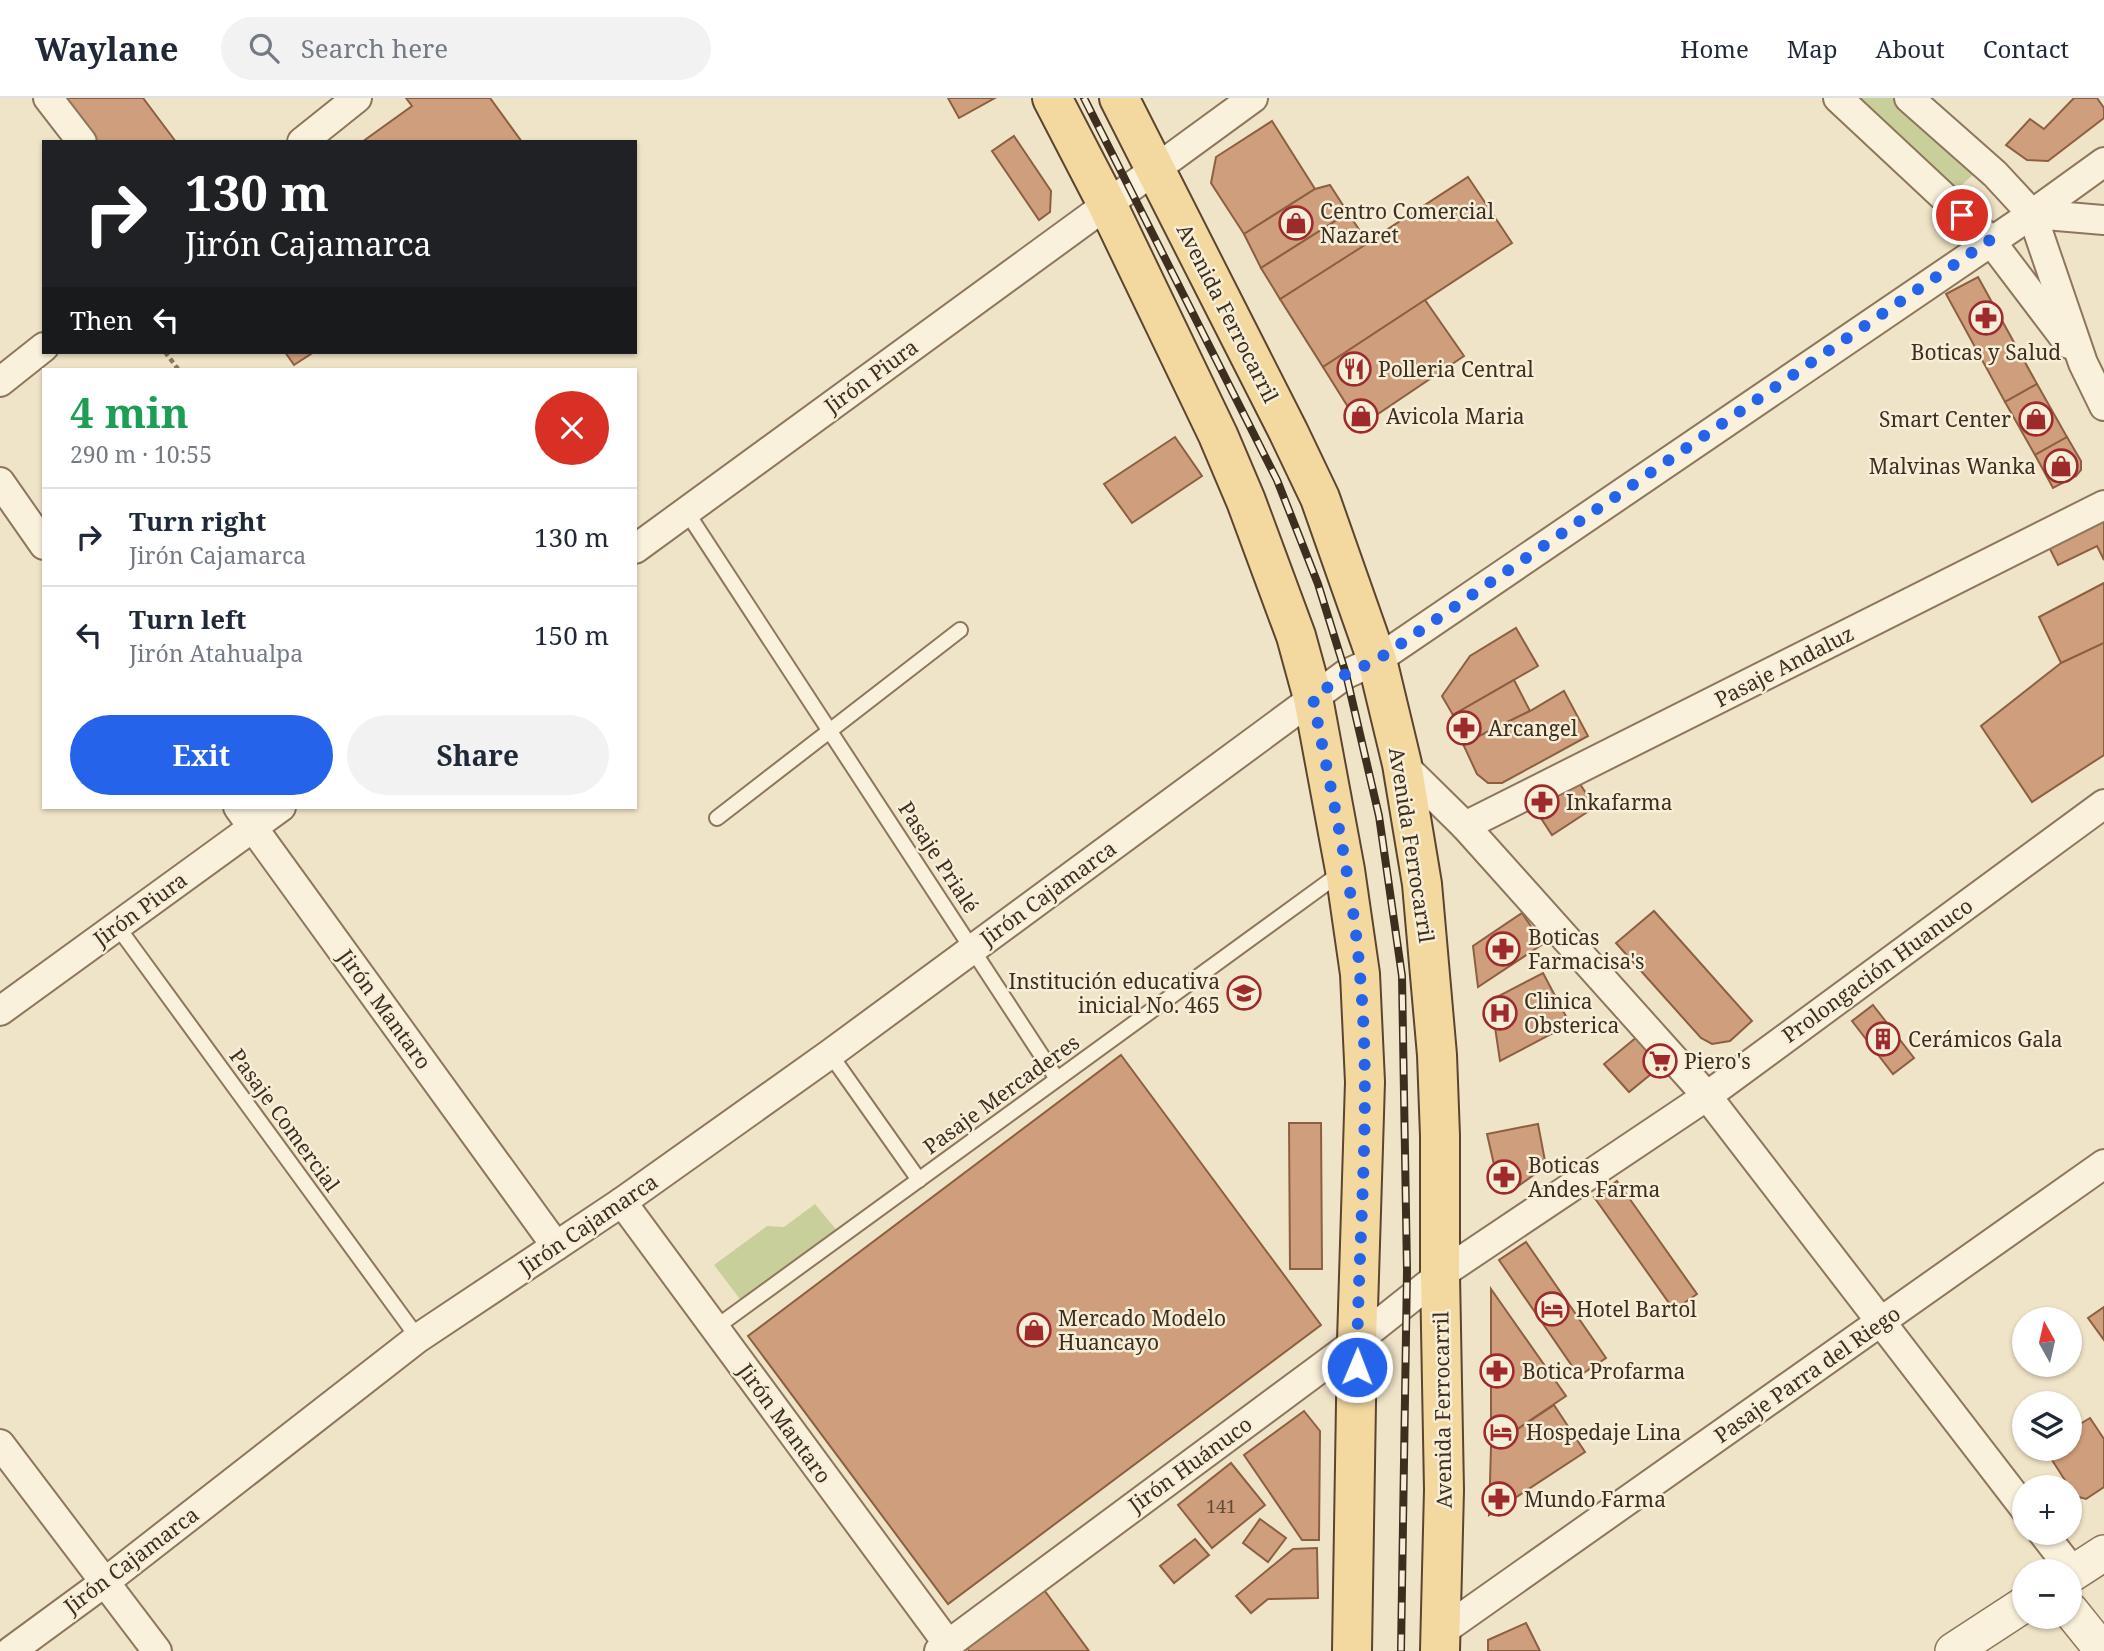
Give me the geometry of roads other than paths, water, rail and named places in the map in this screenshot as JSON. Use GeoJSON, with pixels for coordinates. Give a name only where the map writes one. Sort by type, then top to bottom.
{"type":"FeatureCollection","features":[{"type":"Feature","properties":{"kind":"main road"},"geometry":{"type":"LineString","coordinates":[[1052,98],[1107,204],[1219,435],[1296,636],[1313,698],[1345,870],[1360,974],[1365,1082],[1352,1651]]}},
{"type":"Feature","properties":{"kind":"main road","name":"Avenida Ferrocarril"},"geometry":{"type":"LineString","coordinates":[[1119,98],[1320,498],[1377,660],[1402,764],[1422,884],[1437,1055],[1444,1490],[1441,1641]]}},
{"type":"Feature","properties":{"kind":"street"},"geometry":{"type":"LineString","coordinates":[[48,98],[80,140]]}},
{"type":"Feature","properties":{"kind":"street"},"geometry":{"type":"LineString","coordinates":[[304,140],[357,98]]}},
{"type":"Feature","properties":{"kind":"street","name":"Jirón Piura"},"geometry":{"type":"LineString","coordinates":[[637,548],[1253,98]]}},
{"type":"Feature","properties":{"kind":"street"},"geometry":{"type":"LineString","coordinates":[[1838,98],[1990,240],[2083,363]]}},
{"type":"Feature","properties":{"kind":"street"},"geometry":{"type":"LineString","coordinates":[[1909,98],[1995,174],[2032,214],[2083,363],[2104,406]]}},
{"type":"Feature","properties":{"kind":"street","name":"Jirón Cajamarca"},"geometry":{"type":"LineString","coordinates":[[11,1651],[418,1338],[622,1202],[830,1055],[1346,674],[1377,660],[1990,240],[2032,214],[2104,162]]}},
{"type":"Feature","properties":{"kind":"street"},"geometry":{"type":"LineString","coordinates":[[2032,214],[2104,220]]}},
{"type":"Feature","properties":{"kind":"street"},"geometry":{"type":"LineString","coordinates":[[0,382],[42,349]]}},
{"type":"Feature","properties":{"kind":"street"},"geometry":{"type":"LineString","coordinates":[[0,482],[42,542]]}},
{"type":"Feature","properties":{"kind":"street","name":"Pasaje Andaluz"},"geometry":{"type":"LineString","coordinates":[[1465,826],[2104,505]]}},
{"type":"Feature","properties":{"kind":"street"},"geometry":{"type":"LineString","coordinates":[[1402,764],[1465,826],[1707,1096],[2012,1492]]}},
{"type":"Feature","properties":{"kind":"street","name":"Prolongación Huanuco"},"geometry":{"type":"LineString","coordinates":[[1440,1275],[1707,1096],[2104,804]]}},
{"type":"Feature","properties":{"kind":"street","name":"Jirón Piura"},"geometry":{"type":"LineString","coordinates":[[0,1011],[117,926],[246,817],[274,809]]}},
{"type":"Feature","properties":{"kind":"street","name":"Jirón Mantaro"},"geometry":{"type":"LineString","coordinates":[[246,817],[556,1246]]}},
{"type":"Feature","properties":{"kind":"street","name":"Pasaje Parra del Riego"},"geometry":{"type":"LineString","coordinates":[[1441,1641],[1881,1321],[2104,1164]]}},
{"type":"Feature","properties":{"kind":"street","name":"Jirón Mantaro"},"geometry":{"type":"LineString","coordinates":[[622,1202],[943,1647]]}},
{"type":"Feature","properties":{"kind":"street","name":"Jirón Huánuco"},"geometry":{"type":"LineString","coordinates":[[943,1647],[1357,1341],[1440,1275]]}},
{"type":"Feature","properties":{"kind":"street"},"geometry":{"type":"LineString","coordinates":[[0,1444],[157,1651]]}},
{"type":"Feature","properties":{"kind":"street"},"geometry":{"type":"LineString","coordinates":[[2082,1567],[2104,1553]]}},
{"type":"Feature","properties":{"kind":"street"},"geometry":{"type":"LineString","coordinates":[[1953,1651],[2012,1612]]}},
{"type":"Feature","properties":{"kind":"street"},"geometry":{"type":"LineString","coordinates":[[2082,1625],[2103,1651]]}},
{"type":"Feature","properties":{"kind":"lane","name":"Pasaje Prialé"},"geometry":{"type":"LineString","coordinates":[[686,511],[974,948],[1057,1079]]}},
{"type":"Feature","properties":{"kind":"lane"},"geometry":{"type":"LineString","coordinates":[[717,818],[960,630]]}},
{"type":"Feature","properties":{"kind":"lane","name":"Pasaje Mercaderes"},"geometry":{"type":"LineString","coordinates":[[715,1328],[1345,870]]}},
{"type":"Feature","properties":{"kind":"lane","name":"Pasaje Comercial"},"geometry":{"type":"LineString","coordinates":[[117,926],[418,1338]]}},
{"type":"Feature","properties":{"kind":"lane"},"geometry":{"type":"LineString","coordinates":[[830,1055],[919,1180]]}},
{"type":"Feature","properties":{"kind":"railway"},"geometry":{"type":"LineString","coordinates":[[1084,98],[1277,480],[1318,584],[1346,674],[1379,816],[1402,976],[1407,1271],[1401,1651]]}},
{"type":"Feature","properties":{"kind":"place","name":"Centro Comercial Nazaret"},"geometry":{"type":"Point","coordinates":[1296,223]}},
{"type":"Feature","properties":{"kind":"place","name":"Boticas y Salud"},"geometry":{"type":"Point","coordinates":[1986,318]}},
{"type":"Feature","properties":{"kind":"place","name":"Polleria Central"},"geometry":{"type":"Point","coordinates":[1354,369]}},
{"type":"Feature","properties":{"kind":"place","name":"Avicola Maria"},"geometry":{"type":"Point","coordinates":[1361,416]}},
{"type":"Feature","properties":{"kind":"place","name":"Smart Center"},"geometry":{"type":"Point","coordinates":[2036,419]}},
{"type":"Feature","properties":{"kind":"place","name":"Malvinas Wanka"},"geometry":{"type":"Point","coordinates":[2061,466]}},
{"type":"Feature","properties":{"kind":"place","name":"Arcangel"},"geometry":{"type":"Point","coordinates":[1464,728]}},
{"type":"Feature","properties":{"kind":"place","name":"Inkafarma"},"geometry":{"type":"Point","coordinates":[1542,802]}},
{"type":"Feature","properties":{"kind":"place","name":"Boticas Farmacisa's"},"geometry":{"type":"Point","coordinates":[1503,949]}},
{"type":"Feature","properties":{"kind":"place","name":"Institución educativa inicial No. 465"},"geometry":{"type":"Point","coordinates":[1244,993]}},
{"type":"Feature","properties":{"kind":"place","name":"Clinica Obsterica"},"geometry":{"type":"Point","coordinates":[1500,1013]}},
{"type":"Feature","properties":{"kind":"place","name":"Cerámicos Gala"},"geometry":{"type":"Point","coordinates":[1883,1039]}},
{"type":"Feature","properties":{"kind":"place","name":"Piero's"},"geometry":{"type":"Point","coordinates":[1660,1061]}},
{"type":"Feature","properties":{"kind":"place","name":"Boticas Andes Farma"},"geometry":{"type":"Point","coordinates":[1504,1177]}},
{"type":"Feature","properties":{"kind":"place","name":"Hotel Bartol"},"geometry":{"type":"Point","coordinates":[1552,1309]}},
{"type":"Feature","properties":{"kind":"place","name":"Mercado Modelo Huancayo"},"geometry":{"type":"Point","coordinates":[1034,1330]}},
{"type":"Feature","properties":{"kind":"place","name":"Botica Profarma"},"geometry":{"type":"Point","coordinates":[1497,1371]}},
{"type":"Feature","properties":{"kind":"place","name":"Hospedaje Lina"},"geometry":{"type":"Point","coordinates":[1501,1432]}},
{"type":"Feature","properties":{"kind":"place","name":"Mundo Farma"},"geometry":{"type":"Point","coordinates":[1499,1499]}}]}
